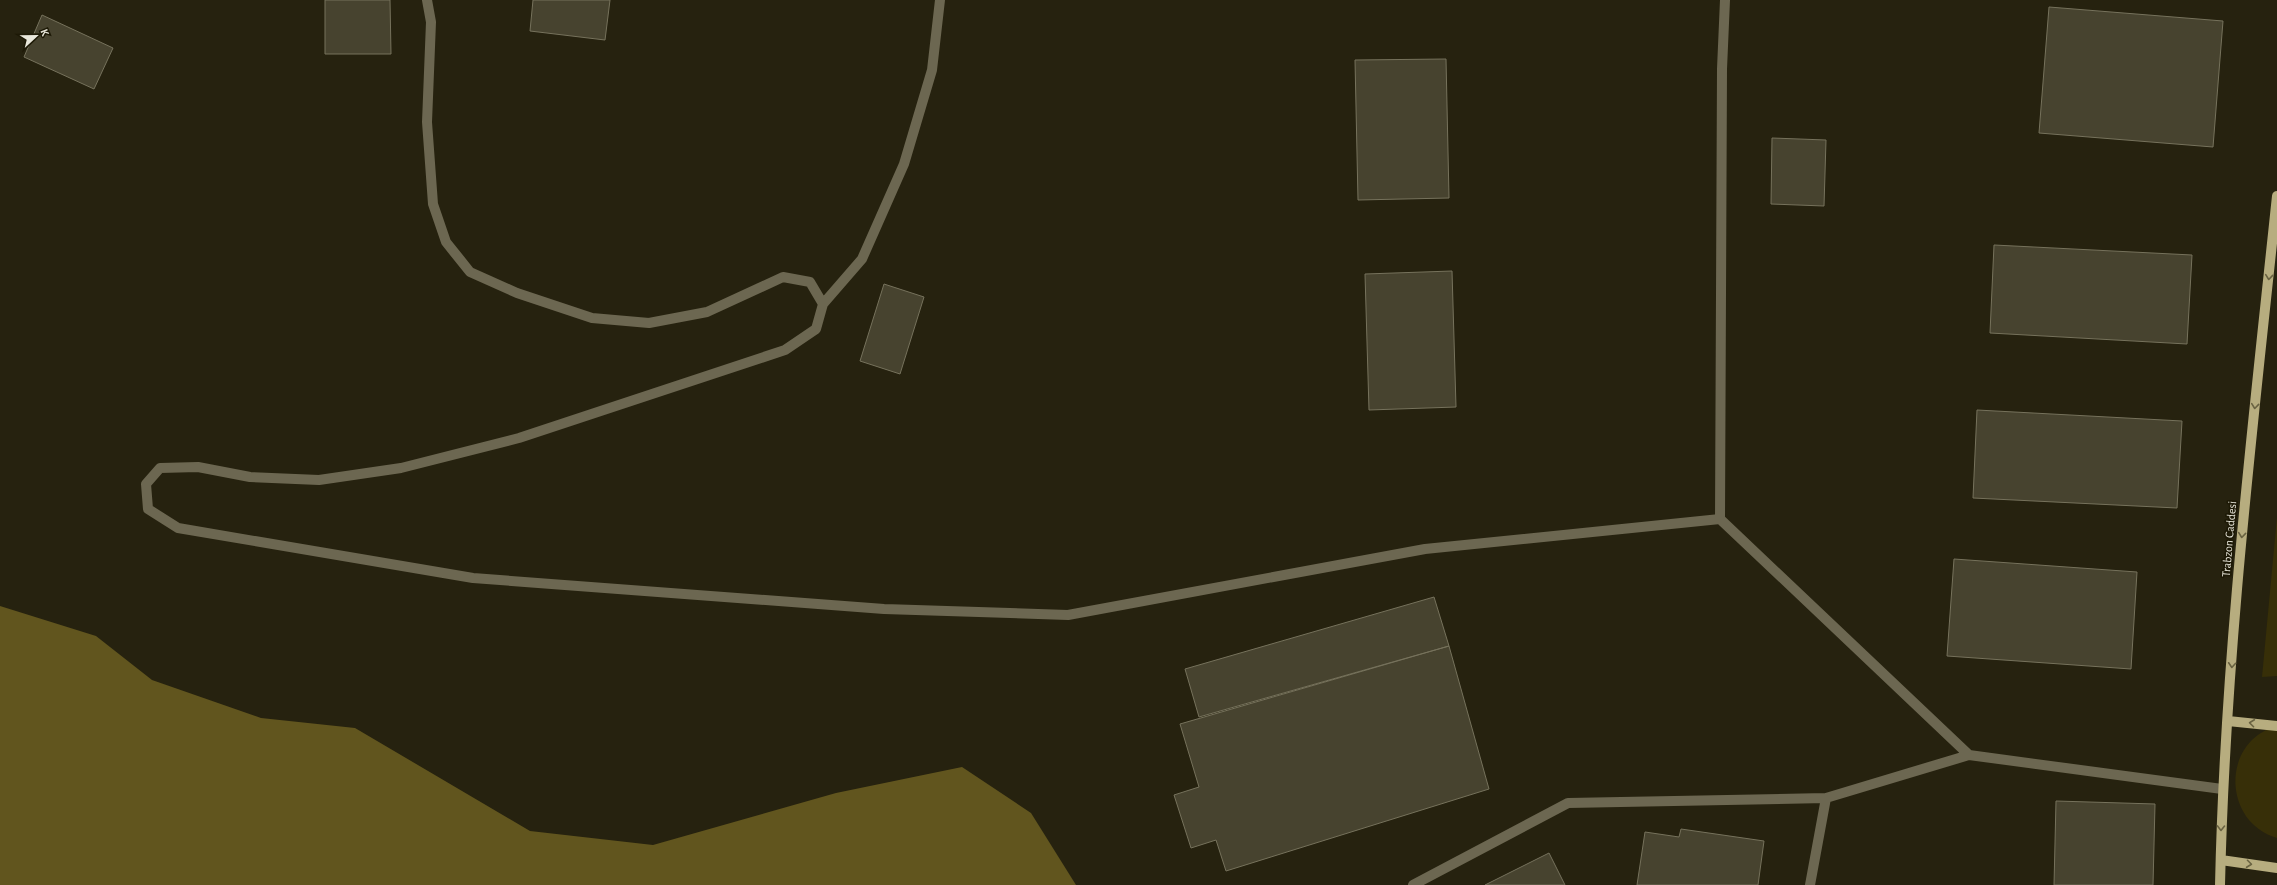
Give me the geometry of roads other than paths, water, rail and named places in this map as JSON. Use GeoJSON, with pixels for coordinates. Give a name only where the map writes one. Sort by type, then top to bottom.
{"type":"FeatureCollection","features":[{"type":"Feature","properties":{"kind":"main road","name":"Trabzon Caddesi"},"geometry":{"type":"LineString","coordinates":[[2220,885],[2222,789],[2241,541],[2277,196]]}},
{"type":"Feature","properties":{"kind":"main road"},"geometry":{"type":"LineString","coordinates":[[2228,721],[2277,726]]}},
{"type":"Feature","properties":{"kind":"main road"},"geometry":{"type":"LineString","coordinates":[[2221,860],[2277,868]]}},
{"type":"Feature","properties":{"kind":"street"},"geometry":{"type":"LineString","coordinates":[[427,0],[431,22],[427,122],[433,204],[446,242],[470,272],[517,293],[592,318],[642,323],[707,312],[783,277],[810,282],[823,304]]}},
{"type":"Feature","properties":{"kind":"street"},"geometry":{"type":"LineString","coordinates":[[940,0],[932,70],[904,164],[862,259],[823,304],[816,329],[785,350],[519,438],[401,468],[319,480],[250,477],[198,467],[160,468],[146,484],[148,509],[178,528],[473,578],[884,609],[1068,615],[1425,549],[1720,519]]}},
{"type":"Feature","properties":{"kind":"street"},"geometry":{"type":"LineString","coordinates":[[1725,0],[1722,69],[1720,519],[1969,755]]}},
{"type":"Feature","properties":{"kind":"street"},"geometry":{"type":"LineString","coordinates":[[1413,885],[1568,803],[1826,798],[1969,755],[2222,789]]}},
{"type":"Feature","properties":{"kind":"street"},"geometry":{"type":"LineString","coordinates":[[1810,885],[1826,798]]}}]}
